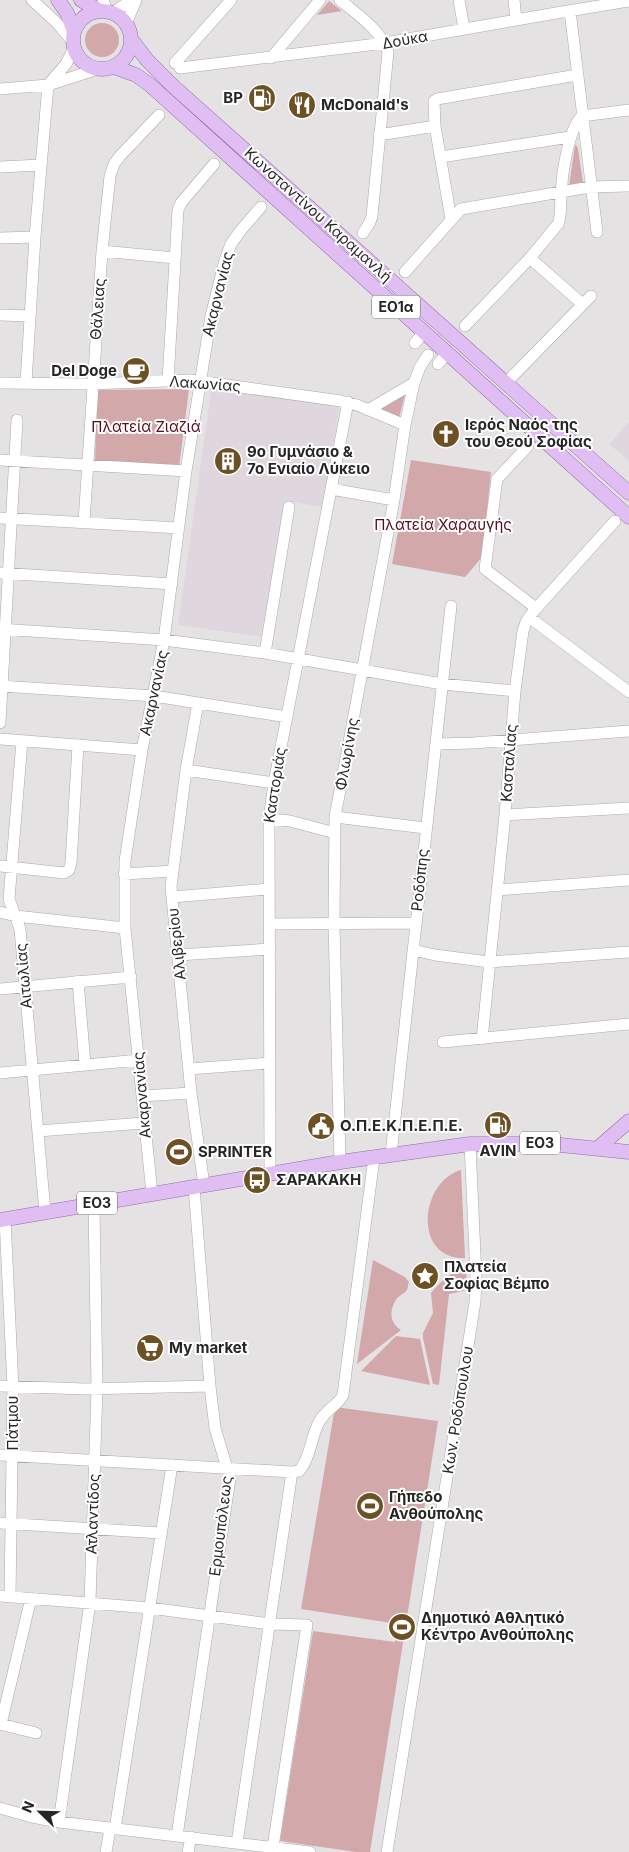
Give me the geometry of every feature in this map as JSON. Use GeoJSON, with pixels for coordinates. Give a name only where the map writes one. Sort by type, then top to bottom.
{"type":"FeatureCollection","features":[{"type":"Feature","properties":{"kind":"main road"},"geometry":{"type":"LineString","coordinates":[[58,0],[67,13],[77,55],[83,62],[98,69]]}},
{"type":"Feature","properties":{"kind":"main road"},"geometry":{"type":"LineString","coordinates":[[81,0],[106,9],[126,24]]}},
{"type":"Feature","properties":{"kind":"main road"},"geometry":{"type":"LineString","coordinates":[[74,41],[83,19],[88,15],[106,9]]}},
{"type":"Feature","properties":{"kind":"main road","name":"Κωνσταντίνου Καραμανλή"},"geometry":{"type":"LineString","coordinates":[[126,24],[131,39],[147,60],[173,86],[629,493]]}},
{"type":"Feature","properties":{"kind":"main road"},"geometry":{"type":"LineString","coordinates":[[114,67],[126,55],[131,39]]}},
{"type":"Feature","properties":{"kind":"main road","name":"Κωνσταντίνου Καραμανλή"},"geometry":{"type":"LineString","coordinates":[[98,69],[114,67],[136,75],[150,85],[419,337],[447,353],[629,517]]}},
{"type":"Feature","properties":{"kind":"main road"},"geometry":{"type":"LineString","coordinates":[[598,1148],[629,1122]]}},
{"type":"Feature","properties":{"kind":"main road","name":"ΕΟ3"},"geometry":{"type":"LineString","coordinates":[[3,1220],[340,1162],[470,1144],[523,1143],[629,1152]]}},
{"type":"Feature","properties":{"kind":"street"},"geometry":{"type":"LineString","coordinates":[[26,383],[35,237],[48,85],[66,64],[74,41],[32,0]]}},
{"type":"Feature","properties":{"kind":"street"},"geometry":{"type":"LineString","coordinates":[[106,9],[132,0]]}},
{"type":"Feature","properties":{"kind":"street"},"geometry":{"type":"LineString","coordinates":[[126,24],[136,0]]}},
{"type":"Feature","properties":{"kind":"street","name":"Δούκα"},"geometry":{"type":"LineString","coordinates":[[231,0],[177,66],[271,58],[385,43],[516,20],[564,7],[629,1]]}},
{"type":"Feature","properties":{"kind":"street"},"geometry":{"type":"LineString","coordinates":[[271,58],[320,0]]}},
{"type":"Feature","properties":{"kind":"street"},"geometry":{"type":"LineString","coordinates":[[340,0],[378,32],[388,52],[372,216],[363,233]]}},
{"type":"Feature","properties":{"kind":"street"},"geometry":{"type":"LineString","coordinates":[[459,0],[464,30]]}},
{"type":"Feature","properties":{"kind":"street"},"geometry":{"type":"LineString","coordinates":[[514,0],[516,20]]}},
{"type":"Feature","properties":{"kind":"street"},"geometry":{"type":"LineString","coordinates":[[564,7],[577,75],[597,232]]}},
{"type":"Feature","properties":{"kind":"street"},"geometry":{"type":"LineString","coordinates":[[0,89],[48,85],[98,69]]}},
{"type":"Feature","properties":{"kind":"street"},"geometry":{"type":"LineString","coordinates":[[451,218],[435,126],[434,101],[577,75]]}},
{"type":"Feature","properties":{"kind":"street"},"geometry":{"type":"LineString","coordinates":[[465,326],[530,258],[558,224],[570,138],[582,116],[629,110]]}},
{"type":"Feature","properties":{"kind":"street","name":"Θάλειας"},"geometry":{"type":"LineString","coordinates":[[84,522],[92,384],[102,251],[110,176],[114,164],[120,156],[159,116]]}},
{"type":"Feature","properties":{"kind":"street"},"geometry":{"type":"LineString","coordinates":[[379,135],[435,126]]}},
{"type":"Feature","properties":{"kind":"street"},"geometry":{"type":"LineString","coordinates":[[441,157],[570,138]]}},
{"type":"Feature","properties":{"kind":"street"},"geometry":{"type":"LineString","coordinates":[[168,380],[178,210],[181,203],[214,164]]}},
{"type":"Feature","properties":{"kind":"street"},"geometry":{"type":"LineString","coordinates":[[0,167],[41,166]]}},
{"type":"Feature","properties":{"kind":"street"},"geometry":{"type":"LineString","coordinates":[[405,272],[461,209],[590,187],[629,186]]}},
{"type":"Feature","properties":{"kind":"street","name":"Ακαρνανίας"},"geometry":{"type":"LineString","coordinates":[[152,1194],[144,1123],[140,1060],[125,928],[124,874],[142,750],[164,640],[186,471],[211,316],[227,253],[237,235],[261,207]]}},
{"type":"Feature","properties":{"kind":"street"},"geometry":{"type":"LineString","coordinates":[[0,238],[35,237]]}},
{"type":"Feature","properties":{"kind":"street"},"geometry":{"type":"LineString","coordinates":[[102,251],[175,258]]}},
{"type":"Feature","properties":{"kind":"street"},"geometry":{"type":"LineString","coordinates":[[530,258],[579,301]]}},
{"type":"Feature","properties":{"kind":"street"},"geometry":{"type":"LineString","coordinates":[[506,383],[591,296]]}},
{"type":"Feature","properties":{"kind":"street"},"geometry":{"type":"LineString","coordinates":[[0,316],[30,316]]}},
{"type":"Feature","properties":{"kind":"street"},"geometry":{"type":"LineString","coordinates":[[438,364],[447,353]]}},
{"type":"Feature","properties":{"kind":"street","name":"Φλωρίνης"},"geometry":{"type":"LineString","coordinates":[[340,1162],[334,924],[335,817],[394,500],[405,425],[414,382],[420,367],[428,355]]}},
{"type":"Feature","properties":{"kind":"street","name":"Λακωνίας"},"geometry":{"type":"LineString","coordinates":[[0,383],[92,384],[168,380],[201,381],[348,402],[405,425]]}},
{"type":"Feature","properties":{"kind":"street"},"geometry":{"type":"LineString","coordinates":[[368,410],[414,382]]}},
{"type":"Feature","properties":{"kind":"street","name":"Καστοριάς"},"geometry":{"type":"LineString","coordinates":[[270,1174],[269,819],[274,783],[348,402]]}},
{"type":"Feature","properties":{"kind":"street"},"geometry":{"type":"LineString","coordinates":[[0,723],[6,518],[15,461],[17,420]]}},
{"type":"Feature","properties":{"kind":"street"},"geometry":{"type":"LineString","coordinates":[[528,446],[497,479],[485,569],[532,613],[629,692]]}},
{"type":"Feature","properties":{"kind":"street"},"geometry":{"type":"LineString","coordinates":[[0,460],[186,471]]}},
{"type":"Feature","properties":{"kind":"street"},"geometry":{"type":"LineString","coordinates":[[330,489],[394,500]]}},
{"type":"Feature","properties":{"kind":"street"},"geometry":{"type":"LineString","coordinates":[[265,653],[289,507]]}},
{"type":"Feature","properties":{"kind":"street"},"geometry":{"type":"LineString","coordinates":[[6,518],[179,528]]}},
{"type":"Feature","properties":{"kind":"street","name":"Κασταλίας"},"geometry":{"type":"LineString","coordinates":[[482,1039],[505,814],[515,691],[523,631],[532,613],[615,521]]}},
{"type":"Feature","properties":{"kind":"street"},"geometry":{"type":"LineString","coordinates":[[4,573],[172,584]]}},
{"type":"Feature","properties":{"kind":"street","name":"Ροδόπης"},"geometry":{"type":"LineString","coordinates":[[391,1155],[425,828],[451,606]]}},
{"type":"Feature","properties":{"kind":"street"},"geometry":{"type":"LineString","coordinates":[[3,629],[164,640],[265,653],[442,684],[515,691]]}},
{"type":"Feature","properties":{"kind":"street"},"geometry":{"type":"LineString","coordinates":[[1,687],[154,696],[287,717]]}},
{"type":"Feature","properties":{"kind":"street","name":"Αλιβερίου"},"geometry":{"type":"LineString","coordinates":[[198,703],[186,770],[173,871],[172,897],[199,1186]]}},
{"type":"Feature","properties":{"kind":"street"},"geometry":{"type":"LineString","coordinates":[[436,744],[629,731]]}},
{"type":"Feature","properties":{"kind":"street"},"geometry":{"type":"LineString","coordinates":[[0,739],[142,750]]}},
{"type":"Feature","properties":{"kind":"street","name":"Αιτωλίας"},"geometry":{"type":"LineString","coordinates":[[22,741],[6,866],[9,898],[20,929],[45,1212]]}},
{"type":"Feature","properties":{"kind":"street"},"geometry":{"type":"LineString","coordinates":[[6,866],[64,873],[69,870],[78,745]]}},
{"type":"Feature","properties":{"kind":"street"},"geometry":{"type":"LineString","coordinates":[[186,770],[274,783]]}},
{"type":"Feature","properties":{"kind":"street"},"geometry":{"type":"LineString","coordinates":[[505,814],[629,808]]}},
{"type":"Feature","properties":{"kind":"street"},"geometry":{"type":"LineString","coordinates":[[335,817],[425,828]]}},
{"type":"Feature","properties":{"kind":"street"},"geometry":{"type":"LineString","coordinates":[[269,819],[290,821],[334,833]]}},
{"type":"Feature","properties":{"kind":"street"},"geometry":{"type":"LineString","coordinates":[[124,874],[173,871]]}},
{"type":"Feature","properties":{"kind":"street"},"geometry":{"type":"LineString","coordinates":[[497,890],[629,880]]}},
{"type":"Feature","properties":{"kind":"street"},"geometry":{"type":"LineString","coordinates":[[172,897],[269,889]]}},
{"type":"Feature","properties":{"kind":"street"},"geometry":{"type":"LineString","coordinates":[[0,912],[16,916],[125,928]]}},
{"type":"Feature","properties":{"kind":"street"},"geometry":{"type":"LineString","coordinates":[[269,924],[416,923]]}},
{"type":"Feature","properties":{"kind":"street"},"geometry":{"type":"LineString","coordinates":[[178,955],[270,949]]}},
{"type":"Feature","properties":{"kind":"street"},"geometry":{"type":"LineString","coordinates":[[413,950],[434,955],[489,962],[629,952]]}},
{"type":"Feature","properties":{"kind":"street"},"geometry":{"type":"LineString","coordinates":[[0,989],[131,977]]}},
{"type":"Feature","properties":{"kind":"street"},"geometry":{"type":"LineString","coordinates":[[78,981],[85,1064]]}},
{"type":"Feature","properties":{"kind":"street"},"geometry":{"type":"LineString","coordinates":[[443,1042],[629,1024]]}},
{"type":"Feature","properties":{"kind":"street"},"geometry":{"type":"LineString","coordinates":[[0,1073],[140,1060]]}},
{"type":"Feature","properties":{"kind":"street"},"geometry":{"type":"LineString","coordinates":[[189,1069],[270,1063]]}},
{"type":"Feature","properties":{"kind":"street"},"geometry":{"type":"LineString","coordinates":[[142,1096],[191,1093]]}},
{"type":"Feature","properties":{"kind":"street"},"geometry":{"type":"LineString","coordinates":[[38,1131],[144,1123]]}},
{"type":"Feature","properties":{"kind":"street","name":"Κων. Ροδόπουλου"},"geometry":{"type":"LineString","coordinates":[[386,1852],[475,1302],[476,1277],[470,1144]]}},
{"type":"Feature","properties":{"kind":"street"},"geometry":{"type":"LineString","coordinates":[[0,1455],[228,1469],[299,1471],[303,1466],[320,1418],[343,1395],[374,1158]]}},
{"type":"Feature","properties":{"kind":"street","name":"Ερμουπόλεως"},"geometry":{"type":"LineString","coordinates":[[177,1836],[230,1478],[215,1428],[210,1386],[199,1186]]}},
{"type":"Feature","properties":{"kind":"street","name":"Ατλαντίδος"},"geometry":{"type":"LineString","coordinates":[[59,1822],[90,1602],[96,1389],[94,1204]]}},
{"type":"Feature","properties":{"kind":"street","name":"Πάτμου"},"geometry":{"type":"LineString","coordinates":[[3,1220],[5,1282],[13,1386],[13,1455],[6,1524],[5,1597]]}},
{"type":"Feature","properties":{"kind":"street"},"geometry":{"type":"LineString","coordinates":[[0,1386],[96,1389],[210,1386]]}},
{"type":"Feature","properties":{"kind":"street"},"geometry":{"type":"LineString","coordinates":[[106,1852],[112,1829],[150,1608],[172,1465]]}},
{"type":"Feature","properties":{"kind":"street"},"geometry":{"type":"LineString","coordinates":[[237,1843],[292,1472]]}},
{"type":"Feature","properties":{"kind":"street"},"geometry":{"type":"LineString","coordinates":[[6,1524],[161,1533]]}},
{"type":"Feature","properties":{"kind":"street"},"geometry":{"type":"LineString","coordinates":[[5,1597],[90,1602],[270,1624],[307,1626],[273,1847]]}},
{"type":"Feature","properties":{"kind":"street"},"geometry":{"type":"LineString","coordinates":[[31,1598],[0,1724],[36,1733]]}},
{"type":"Feature","properties":{"kind":"street"},"geometry":{"type":"LineString","coordinates":[[0,1809],[59,1822],[237,1843],[259,1849],[273,1847],[310,1852]]}},
{"type":"Feature","properties":{"kind":"street"},"geometry":{"type":"LineString","coordinates":[[188,1852],[191,1837]]}},
{"type":"Feature","properties":{"kind":"shaded area"},"geometry":{"type":"Polygon","coordinates":[[[212,385],[340,404],[322,507],[286,501],[264,637],[178,625],[212,385]]]}},
{"type":"Feature","properties":{"kind":"shaded area"},"geometry":{"type":"Polygon","coordinates":[[[629,422],[629,461],[609,444],[629,422]]]}},
{"type":"Feature","properties":{"kind":"green space"},"geometry":{"type":"Polygon","coordinates":[[[329,1],[342,11],[317,15],[329,1]]]}},
{"type":"Feature","properties":{"kind":"green space"},"geometry":{"type":"Polygon","coordinates":[[[102,23],[114,28],[119,40],[114,52],[102,57],[90,52],[85,40],[90,28],[102,23]]]}},
{"type":"Feature","properties":{"kind":"green space"},"geometry":{"type":"Polygon","coordinates":[[[575,145],[578,149],[583,182],[582,184],[569,186],[575,145]]]}},
{"type":"Feature","properties":{"kind":"green space","name":"Πλατεία Ζιαζιά"},"geometry":{"type":"Polygon","coordinates":[[[189,389],[179,467],[95,462],[97,390],[189,389]]]}},
{"type":"Feature","properties":{"kind":"green space"},"geometry":{"type":"Polygon","coordinates":[[[405,394],[399,418],[378,410],[405,394]]]}},
{"type":"Feature","properties":{"kind":"green space","name":"Πλατεία Χαραυγής"},"geometry":{"type":"Polygon","coordinates":[[[411,460],[491,472],[482,557],[465,577],[392,564],[411,460]]]}},
{"type":"Feature","properties":{"kind":"green space"},"geometry":{"type":"Polygon","coordinates":[[[461,1170],[465,1258],[448,1255],[437,1247],[430,1234],[428,1219],[430,1204],[437,1189],[447,1177],[461,1170]]]}},
{"type":"Feature","properties":{"kind":"green space"},"geometry":{"type":"Polygon","coordinates":[[[373,1260],[405,1277],[409,1282],[407,1290],[394,1302],[392,1311],[392,1320],[401,1330],[357,1364],[373,1260]]]}},
{"type":"Feature","properties":{"kind":"green space"},"geometry":{"type":"Polygon","coordinates":[[[466,1268],[467,1290],[449,1294],[439,1385],[433,1384],[423,1338],[423,1333],[433,1313],[431,1293],[446,1277],[466,1268]]]}},
{"type":"Feature","properties":{"kind":"green space"},"geometry":{"type":"Polygon","coordinates":[[[396,1336],[420,1339],[430,1385],[361,1371],[396,1336]]]}},
{"type":"Feature","properties":{"kind":"green space","name":"Δημοτικό Αθλητικό Κέντρο Ανθούπολης"},"geometry":{"type":"Polygon","coordinates":[[[335,1407],[438,1421],[370,1852],[356,1852],[280,1841],[313,1631],[395,1642],[398,1624],[301,1609],[335,1407]]]}},
{"type":"Feature","properties":{"kind":"place","name":"BP"},"geometry":{"type":"Point","coordinates":[262,98]}},
{"type":"Feature","properties":{"kind":"place","name":"McDonald's"},"geometry":{"type":"Point","coordinates":[302,105]}},
{"type":"Feature","properties":{"kind":"place","name":"Del Doge"},"geometry":{"type":"Point","coordinates":[136,371]}},
{"type":"Feature","properties":{"kind":"place","name":"Ιερός Ναός της του Θεού Σοφίας"},"geometry":{"type":"Point","coordinates":[446,434]}},
{"type":"Feature","properties":{"kind":"place","name":"9ο Γυμνάσιο & 7ο Ενιαίο Λύκειο"},"geometry":{"type":"Point","coordinates":[228,461]}},
{"type":"Feature","properties":{"kind":"place","name":"AVIN"},"geometry":{"type":"Point","coordinates":[498,1125]}},
{"type":"Feature","properties":{"kind":"place","name":"Ο.Π.Ε.Κ.Π.Ε.Π.Ε."},"geometry":{"type":"Point","coordinates":[321,1126]}},
{"type":"Feature","properties":{"kind":"place","name":"SPRINTER"},"geometry":{"type":"Point","coordinates":[179,1152]}},
{"type":"Feature","properties":{"kind":"place","name":"ΣΑΡΑΚΑΚΗ"},"geometry":{"type":"Point","coordinates":[257,1180]}},
{"type":"Feature","properties":{"kind":"place","name":"Πλατεία Σοφίας Βέμπο"},"geometry":{"type":"Point","coordinates":[425,1276]}},
{"type":"Feature","properties":{"kind":"place","name":"My market"},"geometry":{"type":"Point","coordinates":[150,1348]}},
{"type":"Feature","properties":{"kind":"place","name":"Γήπεδο Ανθούπολης"},"geometry":{"type":"Point","coordinates":[370,1506]}},
{"type":"Feature","properties":{"kind":"place","name":"Δημοτικό Αθλητικό Κέντρο Ανθούπολης"},"geometry":{"type":"Point","coordinates":[402,1627]}}]}
